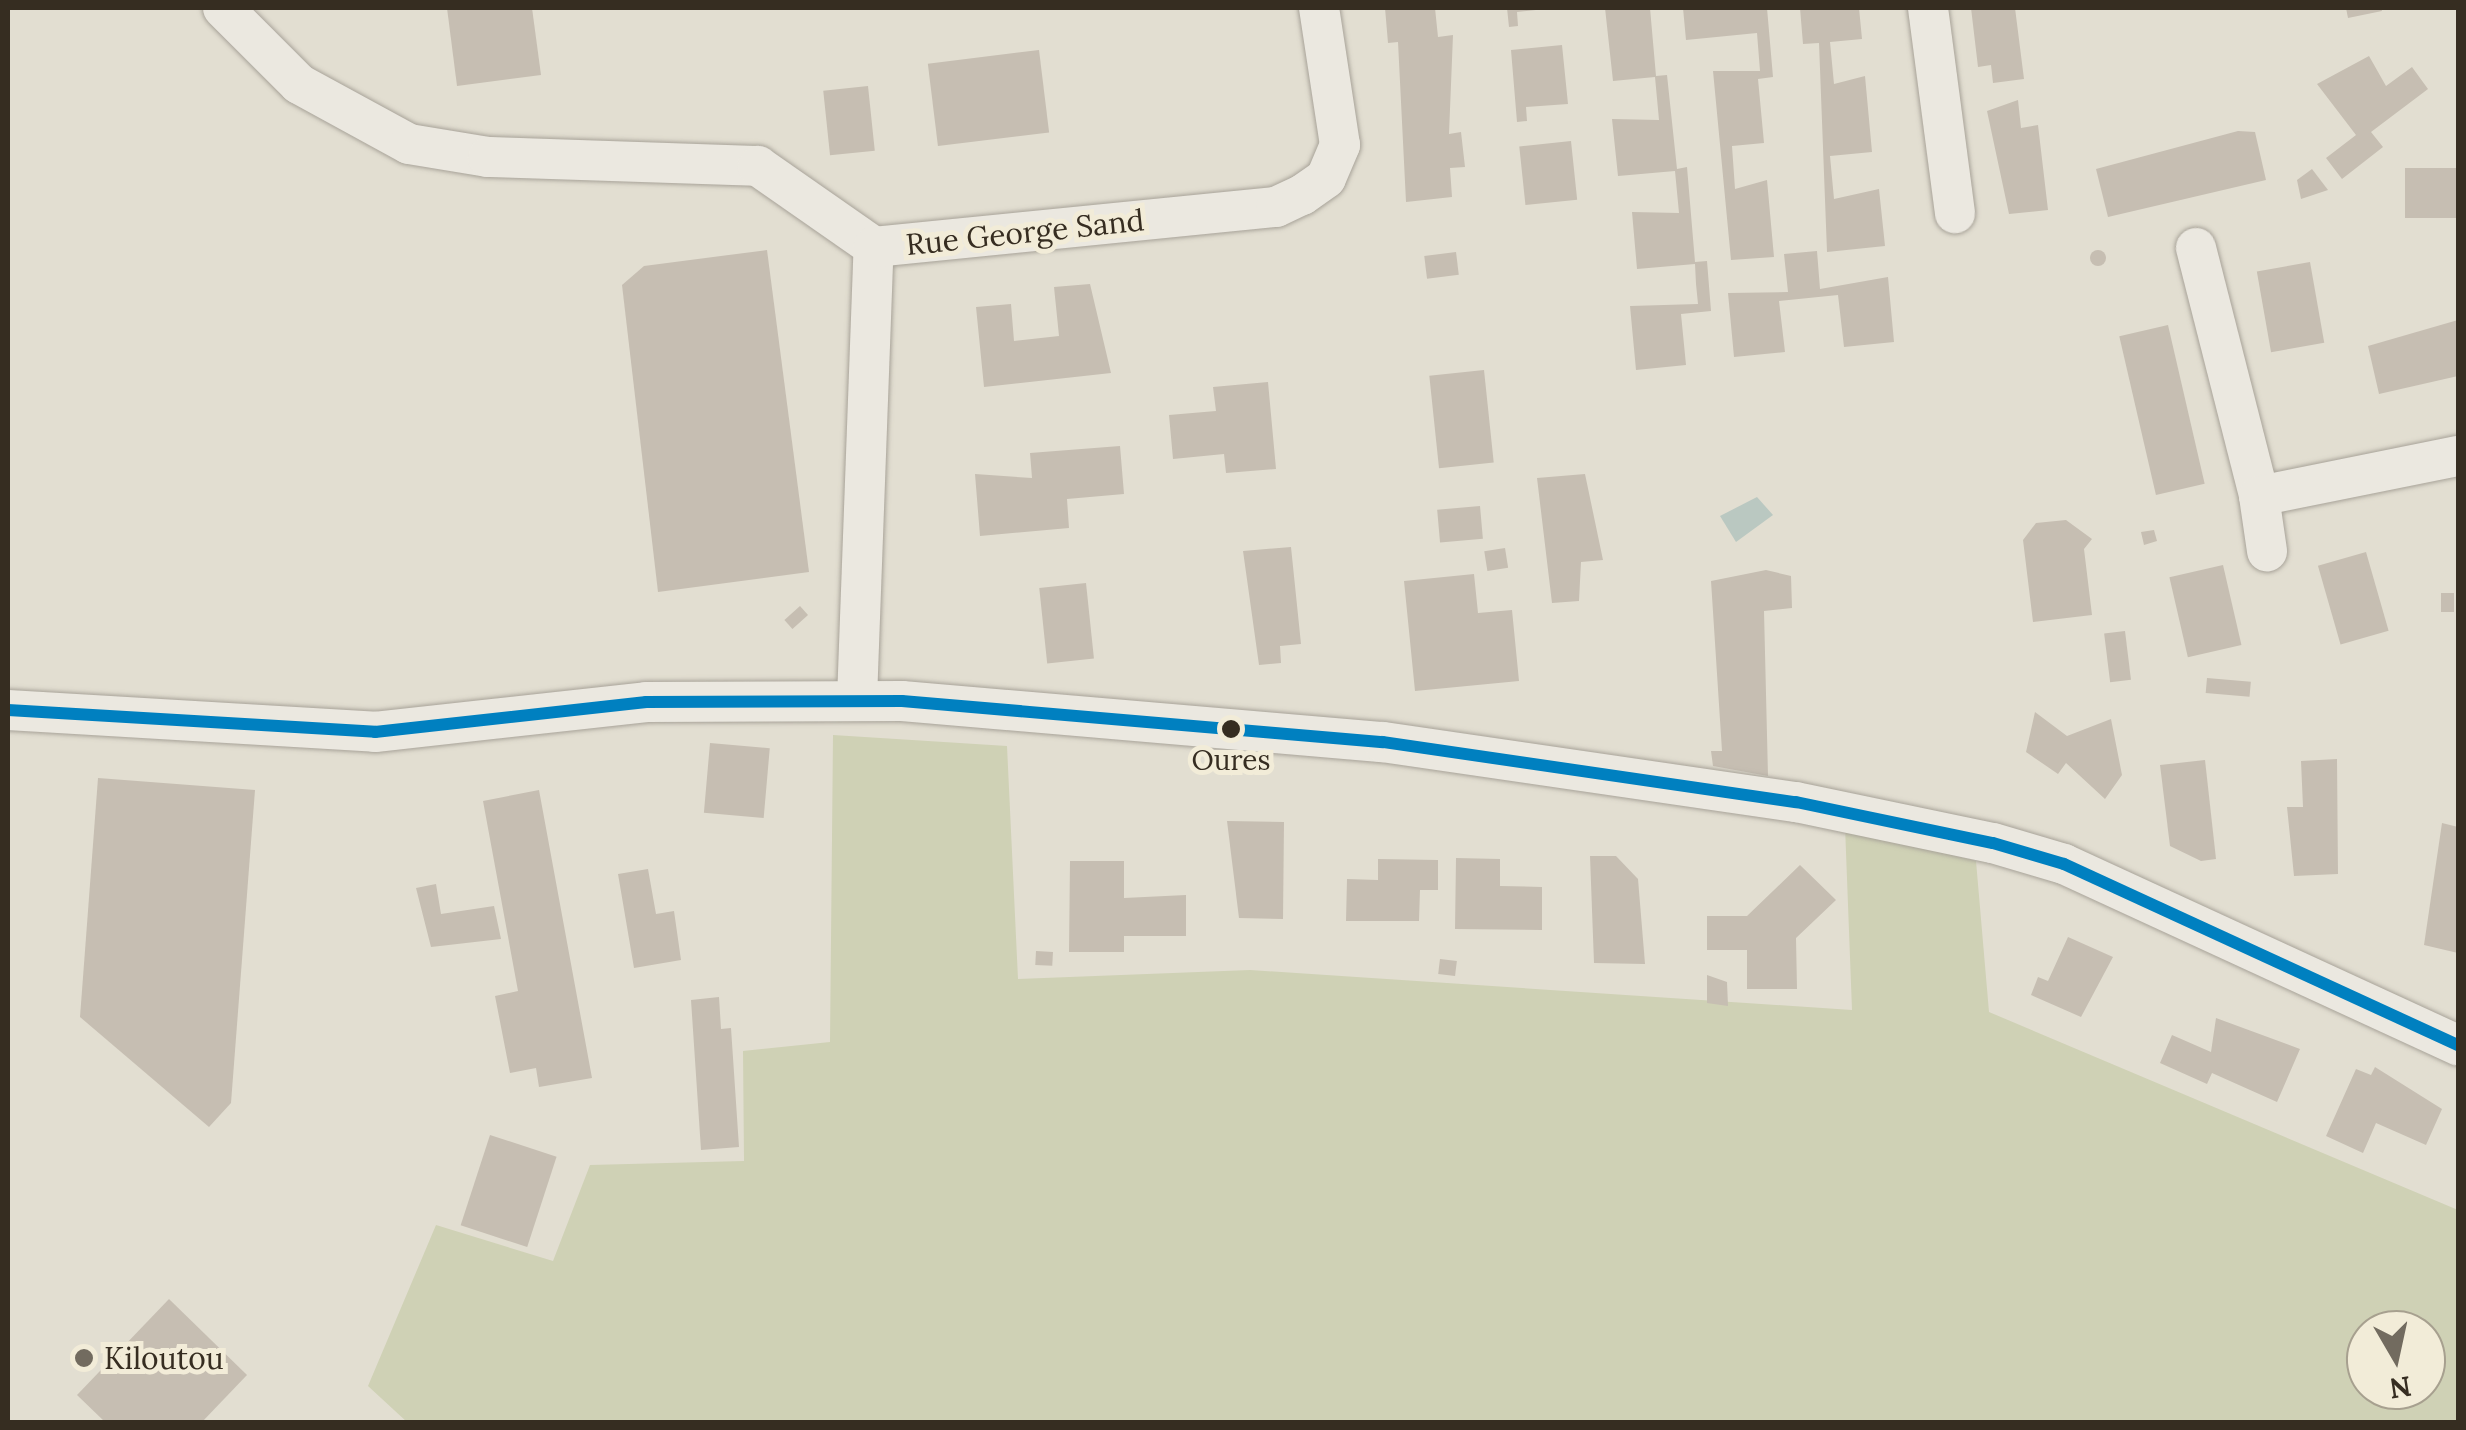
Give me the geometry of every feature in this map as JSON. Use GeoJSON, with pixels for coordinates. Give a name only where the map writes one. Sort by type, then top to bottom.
{"type":"FeatureCollection","features":[{"type":"Feature","properties":{"kind":"street"},"geometry":{"type":"LineString","coordinates":[[223,8],[299,84],[410,144],[488,157],[758,166],[874,247]]}},
{"type":"Feature","properties":{"kind":"street","name":"Rue George Sand"},"geometry":{"type":"LineString","coordinates":[[857,700],[874,247],[1276,207],[1302,195],[1326,178],[1340,145],[1319,8]]}},
{"type":"Feature","properties":{"kind":"street"},"geometry":{"type":"LineString","coordinates":[[1928,8],[1954,212]]}},
{"type":"Feature","properties":{"kind":"street"},"geometry":{"type":"LineString","coordinates":[[2196,248],[2259,496],[2267,551]]}},
{"type":"Feature","properties":{"kind":"street"},"geometry":{"type":"LineString","coordinates":[[2259,496],[2458,456]]}},
{"type":"Feature","properties":{"kind":"street"},"geometry":{"type":"LineString","coordinates":[[8,710],[375,732],[646,702],[857,700],[1383,742],[1796,802],[1973,838],[2064,864],[2458,1045]]}},
{"type":"Feature","properties":{"kind":"green space"},"geometry":{"type":"Polygon","coordinates":[[[833,735],[1007,746],[1018,979],[1250,970],[1852,1010],[1845,826],[1976,861],[1989,1012],[2458,1210],[2458,1422],[407,1422],[368,1386],[436,1225],[553,1261],[590,1165],[744,1161],[743,1051],[830,1042],[833,735]]]}},
{"type":"Feature","properties":{"kind":"shaded area"},"geometry":{"type":"Polygon","coordinates":[[[1757,497],[1773,515],[1736,542],[1720,516],[1757,497]]]}},
{"type":"Feature","properties":{"kind":"building"},"geometry":{"type":"Polygon","coordinates":[[[447,8],[532,8],[541,75],[457,86],[447,8]]]}},
{"type":"Feature","properties":{"kind":"building"},"geometry":{"type":"Polygon","coordinates":[[[1385,8],[1435,8],[1438,37],[1453,35],[1449,134],[1461,132],[1465,167],[1450,168],[1452,197],[1406,202],[1398,42],[1388,43],[1385,8]]]}},
{"type":"Feature","properties":{"kind":"building"},"geometry":{"type":"Polygon","coordinates":[[[1507,8],[1536,10],[1517,12],[1518,26],[1509,27],[1507,8]]]}},
{"type":"Feature","properties":{"kind":"building"},"geometry":{"type":"Polygon","coordinates":[[[1605,8],[1650,8],[1656,76],[1667,75],[1677,169],[1687,167],[1695,262],[1707,261],[1711,311],[1681,314],[1686,365],[1636,370],[1630,306],[1698,304],[1695,264],[1637,269],[1632,212],[1679,213],[1675,171],[1618,176],[1612,119],[1659,120],[1655,77],[1613,81],[1605,8]]]}},
{"type":"Feature","properties":{"kind":"building"},"geometry":{"type":"Polygon","coordinates":[[[1683,8],[1767,8],[1773,77],[1758,79],[1764,143],[1732,146],[1735,189],[1767,180],[1774,257],[1731,260],[1713,71],[1760,71],[1757,33],[1686,40],[1683,8]]]}},
{"type":"Feature","properties":{"kind":"building"},"geometry":{"type":"Polygon","coordinates":[[[1800,8],[1859,8],[1862,39],[1830,42],[1834,84],[1865,76],[1872,152],[1830,156],[1834,199],[1879,189],[1885,246],[1827,252],[1819,43],[1803,44],[1800,8]]]}},
{"type":"Feature","properties":{"kind":"building"},"geometry":{"type":"Polygon","coordinates":[[[1971,8],[2015,8],[2024,79],[1993,83],[1991,65],[1978,67],[1971,8]]]}},
{"type":"Feature","properties":{"kind":"building"},"geometry":{"type":"Polygon","coordinates":[[[2346,8],[2381,8],[2382,11],[2348,18],[2346,8]]]}},
{"type":"Feature","properties":{"kind":"building"},"geometry":{"type":"Polygon","coordinates":[[[1562,45],[1568,104],[1526,107],[1527,121],[1517,122],[1511,50],[1562,45]]]}},
{"type":"Feature","properties":{"kind":"building"},"geometry":{"type":"Polygon","coordinates":[[[1039,50],[1049,132],[938,146],[928,64],[1039,50]]]}},
{"type":"Feature","properties":{"kind":"building"},"geometry":{"type":"Polygon","coordinates":[[[2369,56],[2386,86],[2412,67],[2428,89],[2371,132],[2383,147],[2342,179],[2326,158],[2356,135],[2317,84],[2369,56]]]}},
{"type":"Feature","properties":{"kind":"building"},"geometry":{"type":"Polygon","coordinates":[[[868,86],[875,151],[830,155],[823,91],[868,86]]]}},
{"type":"Feature","properties":{"kind":"building"},"geometry":{"type":"Polygon","coordinates":[[[2018,100],[2021,128],[2038,125],[2048,210],[2009,214],[1987,111],[2018,100]]]}},
{"type":"Feature","properties":{"kind":"building"},"geometry":{"type":"Polygon","coordinates":[[[2238,131],[2255,132],[2266,180],[2108,217],[2096,169],[2238,131]]]}},
{"type":"Feature","properties":{"kind":"building"},"geometry":{"type":"Polygon","coordinates":[[[1571,141],[1577,200],[1525,205],[1519,146],[1571,141]]]}},
{"type":"Feature","properties":{"kind":"building"},"geometry":{"type":"Polygon","coordinates":[[[2405,168],[2458,168],[2458,218],[2405,218],[2405,168]]]}},
{"type":"Feature","properties":{"kind":"building"},"geometry":{"type":"Polygon","coordinates":[[[2312,169],[2328,190],[2301,199],[2297,180],[2312,169]]]}},
{"type":"Feature","properties":{"kind":"building"},"geometry":{"type":"Polygon","coordinates":[[[767,250],[809,572],[658,592],[622,285],[644,266],[767,250]]]}},
{"type":"Feature","properties":{"kind":"building"},"geometry":{"type":"Polygon","coordinates":[[[2098,250],[2106,258],[2098,266],[2090,258],[2098,250]]]}},
{"type":"Feature","properties":{"kind":"building"},"geometry":{"type":"Polygon","coordinates":[[[1817,251],[1820,289],[1888,277],[1894,342],[1844,347],[1838,295],[1779,301],[1785,352],[1734,357],[1728,293],[1788,292],[1784,254],[1817,251]]]}},
{"type":"Feature","properties":{"kind":"building"},"geometry":{"type":"Polygon","coordinates":[[[1456,252],[1459,275],[1427,279],[1424,256],[1456,252]]]}},
{"type":"Feature","properties":{"kind":"building"},"geometry":{"type":"Polygon","coordinates":[[[2310,262],[2324,343],[2271,352],[2257,271],[2310,262]]]}},
{"type":"Feature","properties":{"kind":"building"},"geometry":{"type":"Polygon","coordinates":[[[1090,284],[1111,373],[984,387],[976,307],[1011,304],[1014,341],[1059,336],[1054,287],[1090,284]]]}},
{"type":"Feature","properties":{"kind":"building"},"geometry":{"type":"Polygon","coordinates":[[[2458,320],[2458,376],[2379,394],[2368,346],[2458,320]]]}},
{"type":"Feature","properties":{"kind":"building"},"geometry":{"type":"Polygon","coordinates":[[[2168,325],[2205,484],[2156,495],[2119,336],[2168,325]]]}},
{"type":"Feature","properties":{"kind":"building"},"geometry":{"type":"Polygon","coordinates":[[[1484,370],[1494,462],[1439,468],[1429,376],[1484,370]]]}},
{"type":"Feature","properties":{"kind":"building"},"geometry":{"type":"Polygon","coordinates":[[[1268,382],[1276,469],[1226,473],[1224,454],[1173,459],[1169,415],[1216,411],[1213,387],[1268,382]]]}},
{"type":"Feature","properties":{"kind":"building"},"geometry":{"type":"Polygon","coordinates":[[[1120,446],[1124,494],[1067,499],[1069,528],[980,536],[975,474],[1032,478],[1030,453],[1120,446]]]}},
{"type":"Feature","properties":{"kind":"building"},"geometry":{"type":"Polygon","coordinates":[[[1585,474],[1603,560],[1581,562],[1579,601],[1552,603],[1537,478],[1585,474]]]}},
{"type":"Feature","properties":{"kind":"building"},"geometry":{"type":"Polygon","coordinates":[[[1480,506],[1483,539],[1440,543],[1437,510],[1480,506]]]}},
{"type":"Feature","properties":{"kind":"building"},"geometry":{"type":"Polygon","coordinates":[[[2066,520],[2092,539],[2084,549],[2092,615],[2033,622],[2023,540],[2036,523],[2066,520]]]}},
{"type":"Feature","properties":{"kind":"building"},"geometry":{"type":"Polygon","coordinates":[[[2154,530],[2157,541],[2144,545],[2141,532],[2154,530]]]}},
{"type":"Feature","properties":{"kind":"building"},"geometry":{"type":"Polygon","coordinates":[[[1291,547],[1301,644],[1280,646],[1281,663],[1259,665],[1243,551],[1291,547]]]}},
{"type":"Feature","properties":{"kind":"building"},"geometry":{"type":"Polygon","coordinates":[[[1505,548],[1508,568],[1487,571],[1484,551],[1505,548]]]}},
{"type":"Feature","properties":{"kind":"building"},"geometry":{"type":"Polygon","coordinates":[[[2366,552],[2389,631],[2341,645],[2318,566],[2366,552]]]}},
{"type":"Feature","properties":{"kind":"building"},"geometry":{"type":"Polygon","coordinates":[[[2223,565],[2241,645],[2188,657],[2169,577],[2223,565]]]}},
{"type":"Feature","properties":{"kind":"building"},"geometry":{"type":"Polygon","coordinates":[[[1766,570],[1791,576],[1792,608],[1764,611],[1768,776],[1713,766],[1711,751],[1722,751],[1711,581],[1766,570]]]}},
{"type":"Feature","properties":{"kind":"building"},"geometry":{"type":"Polygon","coordinates":[[[1474,574],[1478,613],[1512,610],[1519,681],[1415,691],[1404,581],[1474,574]]]}},
{"type":"Feature","properties":{"kind":"building"},"geometry":{"type":"Polygon","coordinates":[[[1086,583],[1094,659],[1047,663],[1039,588],[1086,583]]]}},
{"type":"Feature","properties":{"kind":"building"},"geometry":{"type":"Polygon","coordinates":[[[2441,593],[2454,593],[2454,612],[2441,612],[2441,593]]]}},
{"type":"Feature","properties":{"kind":"building"},"geometry":{"type":"Polygon","coordinates":[[[800,606],[808,615],[792,629],[784,620],[800,606]]]}},
{"type":"Feature","properties":{"kind":"building"},"geometry":{"type":"Polygon","coordinates":[[[2125,631],[2131,680],[2110,682],[2104,634],[2125,631]]]}},
{"type":"Feature","properties":{"kind":"building"},"geometry":{"type":"Polygon","coordinates":[[[2207,678],[2251,682],[2250,697],[2206,693],[2207,678]]]}},
{"type":"Feature","properties":{"kind":"building"},"geometry":{"type":"Polygon","coordinates":[[[2035,712],[2067,736],[2111,719],[2122,775],[2105,799],[2066,763],[2058,774],[2026,752],[2035,712]]]}},
{"type":"Feature","properties":{"kind":"building"},"geometry":{"type":"Polygon","coordinates":[[[710,743],[770,748],[764,818],[704,813],[710,743]]]}},
{"type":"Feature","properties":{"kind":"building"},"geometry":{"type":"Polygon","coordinates":[[[2337,759],[2338,874],[2294,876],[2287,807],[2303,807],[2301,761],[2337,759]]]}},
{"type":"Feature","properties":{"kind":"building"},"geometry":{"type":"Polygon","coordinates":[[[2205,760],[2216,859],[2201,861],[2170,846],[2160,765],[2205,760]]]}},
{"type":"Feature","properties":{"kind":"building"},"geometry":{"type":"Polygon","coordinates":[[[98,778],[255,790],[231,1103],[209,1127],[80,1017],[98,778]]]}},
{"type":"Feature","properties":{"kind":"building"},"geometry":{"type":"Polygon","coordinates":[[[539,790],[592,1078],[539,1087],[536,1068],[510,1073],[495,996],[518,991],[483,801],[539,790]]]}},
{"type":"Feature","properties":{"kind":"building"},"geometry":{"type":"Polygon","coordinates":[[[1227,821],[1284,822],[1283,919],[1239,918],[1227,821]]]}},
{"type":"Feature","properties":{"kind":"building"},"geometry":{"type":"Polygon","coordinates":[[[2442,823],[2458,827],[2458,953],[2424,945],[2442,823]]]}},
{"type":"Feature","properties":{"kind":"building"},"geometry":{"type":"Polygon","coordinates":[[[1590,856],[1616,856],[1638,879],[1645,964],[1594,963],[1590,856]]]}},
{"type":"Feature","properties":{"kind":"building"},"geometry":{"type":"Polygon","coordinates":[[[1456,858],[1500,859],[1500,886],[1542,887],[1542,930],[1455,929],[1456,858]]]}},
{"type":"Feature","properties":{"kind":"building"},"geometry":{"type":"Polygon","coordinates":[[[1378,859],[1438,860],[1438,890],[1420,890],[1419,921],[1346,921],[1347,879],[1378,880],[1378,859]]]}},
{"type":"Feature","properties":{"kind":"building"},"geometry":{"type":"Polygon","coordinates":[[[1070,861],[1124,861],[1124,898],[1186,895],[1186,936],[1124,936],[1124,952],[1069,952],[1070,861]]]}},
{"type":"Feature","properties":{"kind":"building"},"geometry":{"type":"Polygon","coordinates":[[[1800,865],[1836,900],[1796,938],[1797,989],[1747,989],[1747,950],[1707,950],[1707,916],[1747,916],[1800,865]]]}},
{"type":"Feature","properties":{"kind":"building"},"geometry":{"type":"Polygon","coordinates":[[[648,869],[656,914],[674,911],[681,960],[634,968],[618,874],[648,869]]]}},
{"type":"Feature","properties":{"kind":"building"},"geometry":{"type":"Polygon","coordinates":[[[436,884],[441,914],[494,906],[501,939],[431,947],[416,888],[436,884]]]}},
{"type":"Feature","properties":{"kind":"building"},"geometry":{"type":"Polygon","coordinates":[[[2068,937],[2113,957],[2081,1017],[2031,995],[2038,977],[2048,981],[2068,937]]]}},
{"type":"Feature","properties":{"kind":"building"},"geometry":{"type":"Polygon","coordinates":[[[1036,951],[1053,952],[1052,966],[1035,965],[1036,951]]]}},
{"type":"Feature","properties":{"kind":"building"},"geometry":{"type":"Polygon","coordinates":[[[1440,959],[1457,961],[1455,976],[1438,974],[1440,959]]]}},
{"type":"Feature","properties":{"kind":"building"},"geometry":{"type":"Polygon","coordinates":[[[1707,975],[1727,982],[1728,1006],[1707,1003],[1707,975]]]}},
{"type":"Feature","properties":{"kind":"building"},"geometry":{"type":"Polygon","coordinates":[[[719,997],[721,1029],[731,1028],[739,1147],[701,1150],[691,1000],[719,997]]]}},
{"type":"Feature","properties":{"kind":"building"},"geometry":{"type":"Polygon","coordinates":[[[2216,1018],[2300,1049],[2277,1102],[2212,1073],[2207,1084],[2160,1063],[2172,1035],[2211,1052],[2216,1018]]]}},
{"type":"Feature","properties":{"kind":"building"},"geometry":{"type":"Polygon","coordinates":[[[2375,1067],[2442,1109],[2426,1145],[2376,1123],[2363,1153],[2326,1136],[2356,1069],[2371,1075],[2375,1067]]]}},
{"type":"Feature","properties":{"kind":"building"},"geometry":{"type":"Polygon","coordinates":[[[490,1135],[557,1157],[527,1247],[461,1225],[490,1135]]]}},
{"type":"Feature","properties":{"kind":"building"},"geometry":{"type":"Polygon","coordinates":[[[169,1299],[247,1375],[202,1422],[105,1422],[77,1395],[169,1299]]]}},
{"type":"Feature","properties":{"kind":"transit line"},"geometry":{"type":"LineString","coordinates":[[8,710],[375,732],[646,702],[902,701],[1383,742],[1796,802],[1993,843],[2064,864],[2458,1045]]}},
{"type":"Feature","properties":{"kind":"place","name":"Oures"},"geometry":{"type":"Point","coordinates":[1231,729]}},
{"type":"Feature","properties":{"kind":"place","name":"Kiloutou"},"geometry":{"type":"Point","coordinates":[84,1358]}}]}
